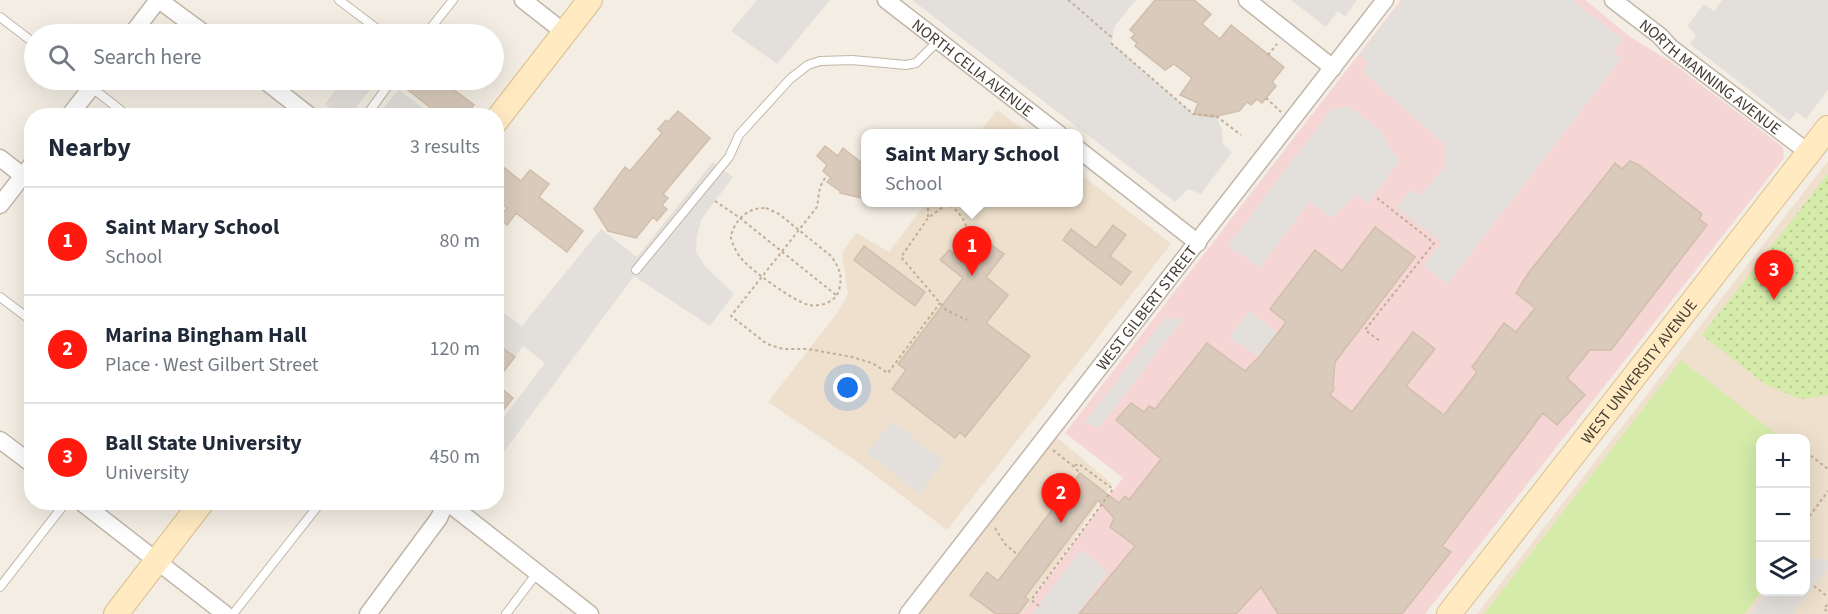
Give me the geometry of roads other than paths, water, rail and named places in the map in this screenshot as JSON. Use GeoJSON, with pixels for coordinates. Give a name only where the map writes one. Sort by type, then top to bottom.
{"type":"FeatureCollection","features":[{"type":"Feature","properties":{"kind":"street"},"geometry":{"type":"LineString","coordinates":[[140,24],[158,0],[191,24]]}},
{"type":"Feature","properties":{"kind":"street"},"geometry":{"type":"LineString","coordinates":[[523,0],[565,33]]}},
{"type":"Feature","properties":{"kind":"street"},"geometry":{"type":"LineString","coordinates":[[504,111],[590,0]]}},
{"type":"Feature","properties":{"kind":"street","name":"NORTH CELIA AVENUE"},"geometry":{"type":"LineString","coordinates":[[886,0],[1052,129]]}},
{"type":"Feature","properties":{"kind":"street"},"geometry":{"type":"LineString","coordinates":[[1247,0],[1334,68]]}},
{"type":"Feature","properties":{"kind":"street","name":"WEST GILBERT STREET"},"geometry":{"type":"LineString","coordinates":[[908,614],[1385,0]]}},
{"type":"Feature","properties":{"kind":"street","name":"NORTH MANNING AVENUE"},"geometry":{"type":"LineString","coordinates":[[1613,0],[1660,36],[1670,47],[1809,153]]}},
{"type":"Feature","properties":{"kind":"street"},"geometry":{"type":"LineString","coordinates":[[74,108],[85,90]]}},
{"type":"Feature","properties":{"kind":"street"},"geometry":{"type":"LineString","coordinates":[[277,90],[300,108]]}},
{"type":"Feature","properties":{"kind":"street","name":"WEST UNIVERSITY AVENUE"},"geometry":{"type":"LineString","coordinates":[[1449,614],[1828,128]]}},
{"type":"Feature","properties":{"kind":"street"},"geometry":{"type":"LineString","coordinates":[[1083,153],[1198,243]]}},
{"type":"Feature","properties":{"kind":"street"},"geometry":{"type":"LineString","coordinates":[[0,158],[24,171]]}},
{"type":"Feature","properties":{"kind":"street"},"geometry":{"type":"LineString","coordinates":[[0,206],[24,180]]}},
{"type":"Feature","properties":{"kind":"street"},"geometry":{"type":"LineString","coordinates":[[0,440],[24,458]]}},
{"type":"Feature","properties":{"kind":"street"},"geometry":{"type":"LineString","coordinates":[[91,510],[225,614]]}},
{"type":"Feature","properties":{"kind":"street"},"geometry":{"type":"LineString","coordinates":[[116,614],[196,510]]}},
{"type":"Feature","properties":{"kind":"street"},"geometry":{"type":"LineString","coordinates":[[368,614],[439,518],[442,510]]}},
{"type":"Feature","properties":{"kind":"street"},"geometry":{"type":"LineString","coordinates":[[456,510],[590,614]]}},
{"type":"Feature","properties":{"kind":"lane"},"geometry":{"type":"LineString","coordinates":[[339,0],[371,24]]}},
{"type":"Feature","properties":{"kind":"lane"},"geometry":{"type":"LineString","coordinates":[[434,24],[453,0]]}},
{"type":"Feature","properties":{"kind":"lane"},"geometry":{"type":"LineString","coordinates":[[0,16],[24,35]]}},
{"type":"Feature","properties":{"kind":"lane"},"geometry":{"type":"LineString","coordinates":[[636,270],[729,157],[739,135],[799,72],[820,61],[852,60],[906,65],[916,63],[938,41]]}},
{"type":"Feature","properties":{"kind":"lane"},"geometry":{"type":"LineString","coordinates":[[99,90],[119,108]]}},
{"type":"Feature","properties":{"kind":"lane"},"geometry":{"type":"LineString","coordinates":[[372,108],[385,90]]}},
{"type":"Feature","properties":{"kind":"lane"},"geometry":{"type":"LineString","coordinates":[[0,297],[24,315]]}},
{"type":"Feature","properties":{"kind":"lane"},"geometry":{"type":"LineString","coordinates":[[0,587],[60,510]]}},
{"type":"Feature","properties":{"kind":"lane"},"geometry":{"type":"LineString","coordinates":[[233,614],[315,510]]}},
{"type":"Feature","properties":{"kind":"lane"},"geometry":{"type":"LineString","coordinates":[[506,614],[537,573]]}},
{"type":"Feature","properties":{"kind":"place","name":"Saint Mary School"},"geometry":{"type":"Point","coordinates":[972,276]}},
{"type":"Feature","properties":{"kind":"place","name":"Ball State University"},"geometry":{"type":"Point","coordinates":[1774,300]}},
{"type":"Feature","properties":{"kind":"place","name":"Marina Bingham Hall"},"geometry":{"type":"Point","coordinates":[1061,523]}}]}
